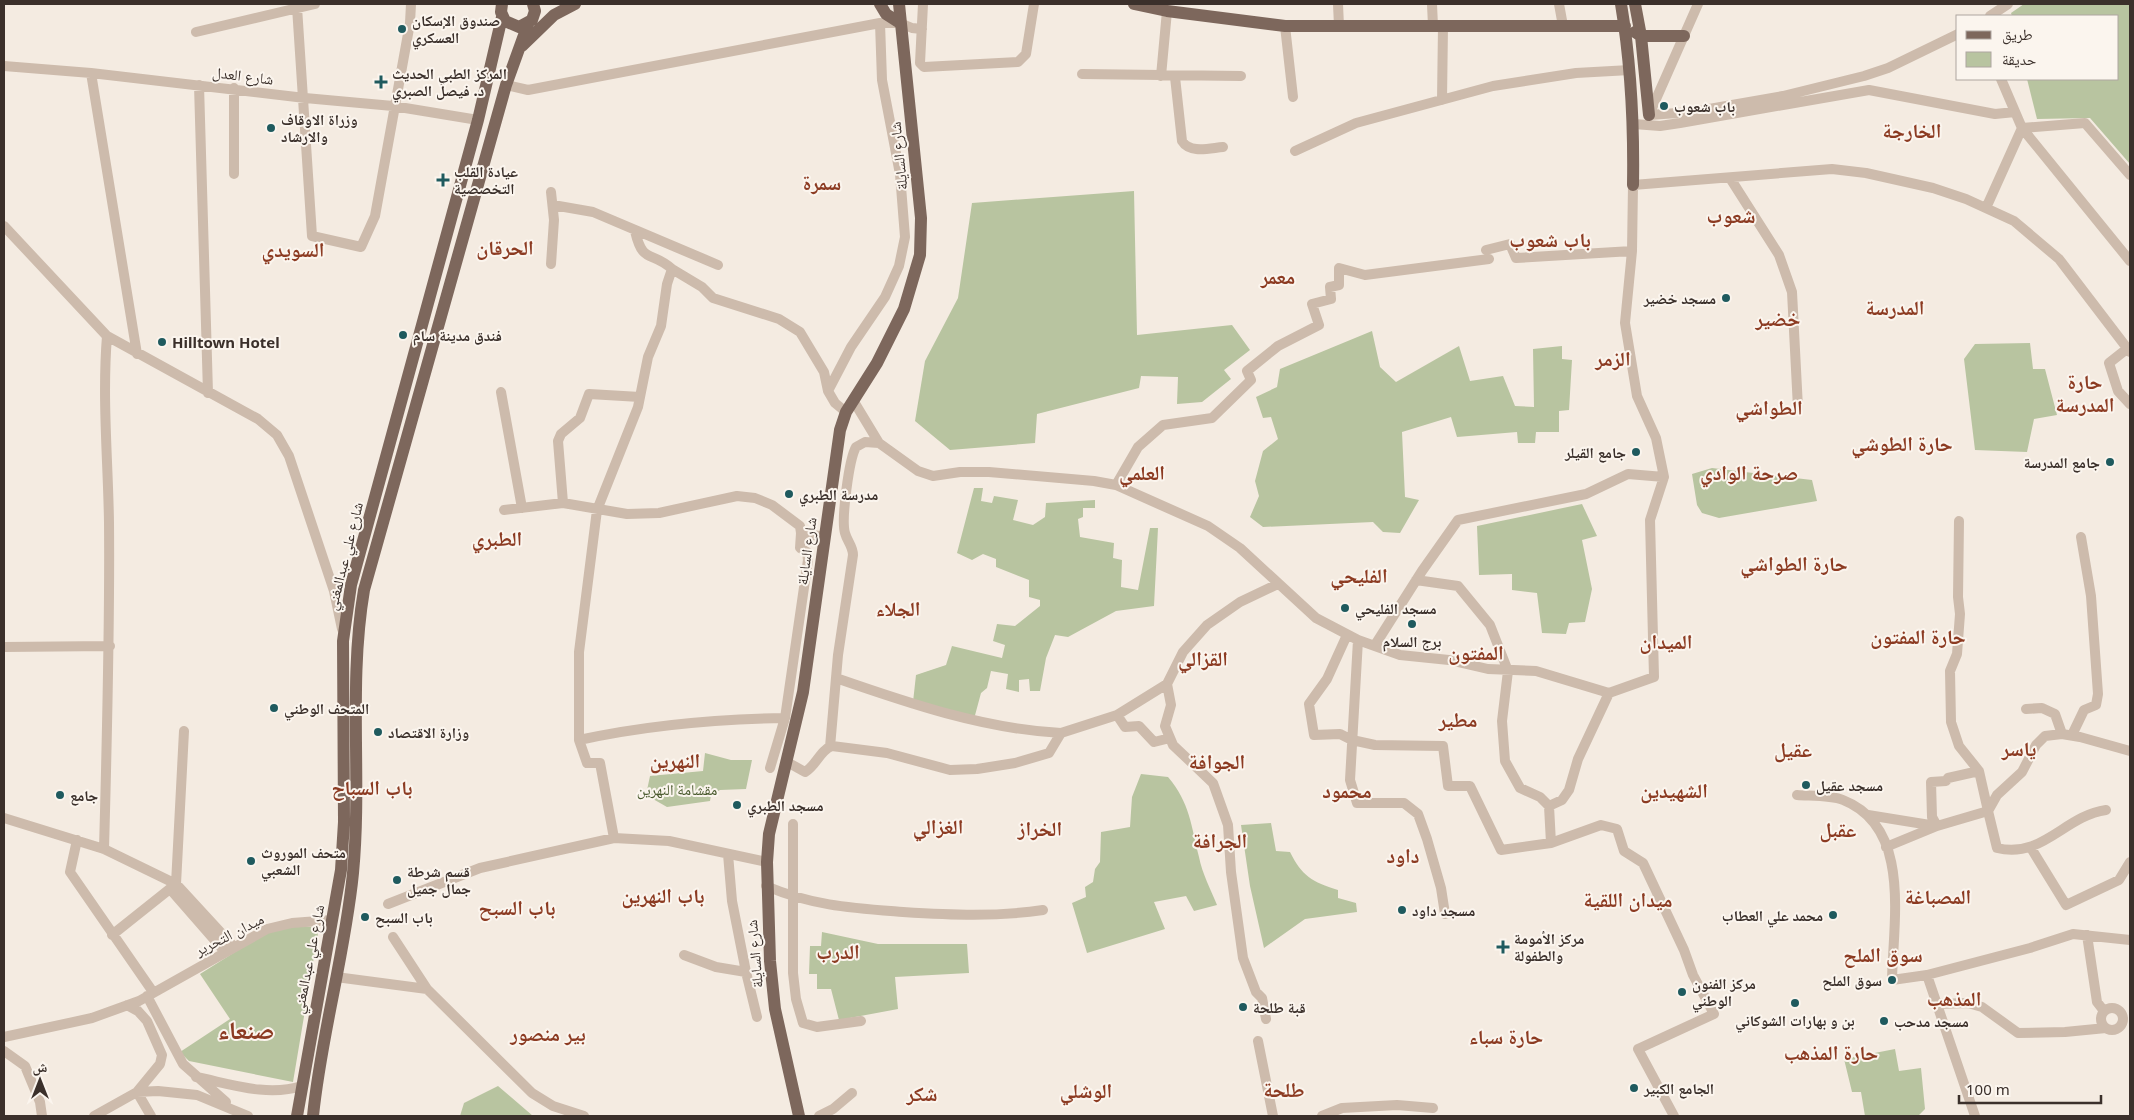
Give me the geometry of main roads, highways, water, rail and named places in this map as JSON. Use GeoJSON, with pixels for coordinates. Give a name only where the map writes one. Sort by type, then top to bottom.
{"type":"FeatureCollection","features":[{"type":"Feature","properties":{"kind":"main road","name":"شارع علي عبدالمغني"},"geometry":{"type":"LineString","coordinates":[[313,1116],[353,875],[356,824],[356,655],[364,590],[506,85],[528,24],[534,16],[534,4]]}},
{"type":"Feature","properties":{"kind":"main road"},"geometry":{"type":"LineString","coordinates":[[550,4],[552,8],[570,6]]}},
{"type":"Feature","properties":{"kind":"main road"},"geometry":{"type":"LineString","coordinates":[[880,4],[886,14],[900,23]]}},
{"type":"Feature","properties":{"kind":"main road","name":"شارع السايلة"},"geometry":{"type":"LineString","coordinates":[[799,1116],[775,1008],[766,886],[769,834],[803,692],[836,449],[846,412],[877,363],[904,309],[920,255],[921,218],[899,4]]}},
{"type":"Feature","properties":{"kind":"main road"},"geometry":{"type":"LineString","coordinates":[[1134,4],[1166,11],[1285,26],[1625,26],[1641,36],[1684,36]]}},
{"type":"Feature","properties":{"kind":"main road"},"geometry":{"type":"LineString","coordinates":[[1621,4],[1630,70],[1634,124],[1633,186]]}},
{"type":"Feature","properties":{"kind":"main road"},"geometry":{"type":"LineString","coordinates":[[1635,4],[1641,36],[1649,115]]}},
{"type":"Feature","properties":{"kind":"main road"},"geometry":{"type":"LineString","coordinates":[[518,50],[554,15],[570,6]]}},
{"type":"Feature","properties":{"kind":"main road"},"geometry":{"type":"LineString","coordinates":[[502,10],[513,26],[528,24]]}},
{"type":"Feature","properties":{"kind":"main road","name":"شارع علي عبدالمغني"},"geometry":{"type":"LineString","coordinates":[[297,1116],[340,870],[344,822],[343,634],[350,584],[478,120],[502,10]]}},
{"type":"Feature","properties":{"kind":"main road"},"geometry":{"type":"LineString","coordinates":[[350,584],[364,590]]}},
{"type":"Feature","properties":{"kind":"place","name":"صندوق الإسكان العسكري"},"geometry":{"type":"Point","coordinates":[402,29]}},
{"type":"Feature","properties":{"kind":"place","name":"المركز الطبي الحديث د. فيصل الصبري"},"geometry":{"type":"Point","coordinates":[381,82]}},
{"type":"Feature","properties":{"kind":"place","name":"باب شعوب"},"geometry":{"type":"Point","coordinates":[1664,106]}},
{"type":"Feature","properties":{"kind":"place","name":"وزراة الاوقاف والارشاد"},"geometry":{"type":"Point","coordinates":[271,128]}},
{"type":"Feature","properties":{"kind":"place","name":"عيادة القلب التخصصية"},"geometry":{"type":"Point","coordinates":[443,180]}},
{"type":"Feature","properties":{"kind":"place","name":"مسجد خضير"},"geometry":{"type":"Point","coordinates":[1726,298]}},
{"type":"Feature","properties":{"kind":"place","name":"فندق مدينة سام"},"geometry":{"type":"Point","coordinates":[403,335]}},
{"type":"Feature","properties":{"kind":"place","name":"Hilltown Hotel"},"geometry":{"type":"Point","coordinates":[162,342]}},
{"type":"Feature","properties":{"kind":"place","name":"جامع القيلر"},"geometry":{"type":"Point","coordinates":[1636,452]}},
{"type":"Feature","properties":{"kind":"place","name":"جامع المدرسة"},"geometry":{"type":"Point","coordinates":[2110,462]}},
{"type":"Feature","properties":{"kind":"place","name":"مدرسة الطبري"},"geometry":{"type":"Point","coordinates":[789,494]}},
{"type":"Feature","properties":{"kind":"place","name":"مسجد الفليحي"},"geometry":{"type":"Point","coordinates":[1345,608]}},
{"type":"Feature","properties":{"kind":"place","name":"برج السلام"},"geometry":{"type":"Point","coordinates":[1412,624]}},
{"type":"Feature","properties":{"kind":"place","name":"المتحف الوطني"},"geometry":{"type":"Point","coordinates":[274,708]}},
{"type":"Feature","properties":{"kind":"place","name":"وزارة الاقتصاد"},"geometry":{"type":"Point","coordinates":[378,732]}},
{"type":"Feature","properties":{"kind":"place","name":"مسجد عقيل"},"geometry":{"type":"Point","coordinates":[1806,785]}},
{"type":"Feature","properties":{"kind":"place","name":"جامع"},"geometry":{"type":"Point","coordinates":[60,795]}},
{"type":"Feature","properties":{"kind":"place","name":"مسجد الطبري"},"geometry":{"type":"Point","coordinates":[737,805]}},
{"type":"Feature","properties":{"kind":"place","name":"متحف الموروث الشعبي"},"geometry":{"type":"Point","coordinates":[251,861]}},
{"type":"Feature","properties":{"kind":"place","name":"قسم شرطة جمال جميل"},"geometry":{"type":"Point","coordinates":[397,880]}},
{"type":"Feature","properties":{"kind":"place","name":"مسجد داود"},"geometry":{"type":"Point","coordinates":[1402,910]}},
{"type":"Feature","properties":{"kind":"place","name":"محمد علي العطاب"},"geometry":{"type":"Point","coordinates":[1833,915]}},
{"type":"Feature","properties":{"kind":"place","name":"باب السبح"},"geometry":{"type":"Point","coordinates":[365,917]}},
{"type":"Feature","properties":{"kind":"place","name":"مركز الأمومة والطفولة"},"geometry":{"type":"Point","coordinates":[1503,947]}},
{"type":"Feature","properties":{"kind":"place","name":"سوق الملح"},"geometry":{"type":"Point","coordinates":[1892,980]}},
{"type":"Feature","properties":{"kind":"place","name":"مركز الفنون الوطني"},"geometry":{"type":"Point","coordinates":[1682,992]}},
{"type":"Feature","properties":{"kind":"place","name":"بن و بهارات الشوكاني"},"geometry":{"type":"Point","coordinates":[1795,1003]}},
{"type":"Feature","properties":{"kind":"place","name":"قبة طلحة"},"geometry":{"type":"Point","coordinates":[1243,1007]}},
{"type":"Feature","properties":{"kind":"place","name":"مسجد مدحب"},"geometry":{"type":"Point","coordinates":[1884,1021]}},
{"type":"Feature","properties":{"kind":"place","name":"الجامع الكبير"},"geometry":{"type":"Point","coordinates":[1634,1088]}},
{"type":"Feature","properties":{"kind":"district","name":"الخارجة"},"geometry":{"type":"Point","coordinates":[1912,130]}},
{"type":"Feature","properties":{"kind":"district","name":"سمرة"},"geometry":{"type":"Point","coordinates":[822,182]}},
{"type":"Feature","properties":{"kind":"district","name":"شعوب"},"geometry":{"type":"Point","coordinates":[1731,215]}},
{"type":"Feature","properties":{"kind":"district","name":"باب شعوب"},"geometry":{"type":"Point","coordinates":[1550,239]}},
{"type":"Feature","properties":{"kind":"district","name":"الحرقان"},"geometry":{"type":"Point","coordinates":[505,247]}},
{"type":"Feature","properties":{"kind":"district","name":"السويدي"},"geometry":{"type":"Point","coordinates":[293,249]}},
{"type":"Feature","properties":{"kind":"district","name":"معمر"},"geometry":{"type":"Point","coordinates":[1278,276]}},
{"type":"Feature","properties":{"kind":"district","name":"المدرسة"},"geometry":{"type":"Point","coordinates":[1895,307]}},
{"type":"Feature","properties":{"kind":"district","name":"خضير"},"geometry":{"type":"Point","coordinates":[1778,318]}},
{"type":"Feature","properties":{"kind":"district","name":"الزمر"},"geometry":{"type":"Point","coordinates":[1613,358]}},
{"type":"Feature","properties":{"kind":"district","name":"حارة المدرسة"},"geometry":{"type":"Point","coordinates":[2085,392]}},
{"type":"Feature","properties":{"kind":"district","name":"الطواشي"},"geometry":{"type":"Point","coordinates":[1769,407]}},
{"type":"Feature","properties":{"kind":"district","name":"حارة الطوشي"},"geometry":{"type":"Point","coordinates":[1902,443]}},
{"type":"Feature","properties":{"kind":"district","name":"العلمي"},"geometry":{"type":"Point","coordinates":[1142,472]}},
{"type":"Feature","properties":{"kind":"district","name":"صرحة الوادي"},"geometry":{"type":"Point","coordinates":[1749,472]}},
{"type":"Feature","properties":{"kind":"district","name":"الطبري"},"geometry":{"type":"Point","coordinates":[497,538]}},
{"type":"Feature","properties":{"kind":"district","name":"حارة الطواشي"},"geometry":{"type":"Point","coordinates":[1794,563]}},
{"type":"Feature","properties":{"kind":"district","name":"الفليحي"},"geometry":{"type":"Point","coordinates":[1359,575]}},
{"type":"Feature","properties":{"kind":"district","name":"الجلاء"},"geometry":{"type":"Point","coordinates":[898,608]}},
{"type":"Feature","properties":{"kind":"district","name":"حارة المفتون"},"geometry":{"type":"Point","coordinates":[1918,636]}},
{"type":"Feature","properties":{"kind":"district","name":"الميدان"},"geometry":{"type":"Point","coordinates":[1666,641]}},
{"type":"Feature","properties":{"kind":"district","name":"المفتون"},"geometry":{"type":"Point","coordinates":[1476,652]}},
{"type":"Feature","properties":{"kind":"district","name":"القزالي"},"geometry":{"type":"Point","coordinates":[1203,658]}},
{"type":"Feature","properties":{"kind":"district","name":"مطير"},"geometry":{"type":"Point","coordinates":[1458,719]}},
{"type":"Feature","properties":{"kind":"district","name":"ياسر"},"geometry":{"type":"Point","coordinates":[2019,748]}},
{"type":"Feature","properties":{"kind":"district","name":"عقيل"},"geometry":{"type":"Point","coordinates":[1793,749]}},
{"type":"Feature","properties":{"kind":"district","name":"النهرين"},"geometry":{"type":"Point","coordinates":[675,760]}},
{"type":"Feature","properties":{"kind":"district","name":"الجوافة"},"geometry":{"type":"Point","coordinates":[1217,761]}},
{"type":"Feature","properties":{"kind":"district","name":"باب السباح"},"geometry":{"type":"Point","coordinates":[372,787]}},
{"type":"Feature","properties":{"kind":"district","name":"محمود"},"geometry":{"type":"Point","coordinates":[1347,790]}},
{"type":"Feature","properties":{"kind":"district","name":"الشهيدين"},"geometry":{"type":"Point","coordinates":[1674,790]}},
{"type":"Feature","properties":{"kind":"district","name":"الغزالي"},"geometry":{"type":"Point","coordinates":[938,826]}},
{"type":"Feature","properties":{"kind":"district","name":"الخراز"},"geometry":{"type":"Point","coordinates":[1040,828]}},
{"type":"Feature","properties":{"kind":"district","name":"عقبل"},"geometry":{"type":"Point","coordinates":[1838,829]}},
{"type":"Feature","properties":{"kind":"district","name":"الجرافة"},"geometry":{"type":"Point","coordinates":[1220,840]}},
{"type":"Feature","properties":{"kind":"district","name":"داود"},"geometry":{"type":"Point","coordinates":[1403,855]}},
{"type":"Feature","properties":{"kind":"district","name":"باب النهرين"},"geometry":{"type":"Point","coordinates":[663,895]}},
{"type":"Feature","properties":{"kind":"district","name":"المصباغة"},"geometry":{"type":"Point","coordinates":[1938,896]}},
{"type":"Feature","properties":{"kind":"district","name":"ميدان اللقية"},"geometry":{"type":"Point","coordinates":[1628,899]}},
{"type":"Feature","properties":{"kind":"district","name":"باب السبح"},"geometry":{"type":"Point","coordinates":[517,907]}},
{"type":"Feature","properties":{"kind":"district","name":"الدرب"},"geometry":{"type":"Point","coordinates":[838,951]}},
{"type":"Feature","properties":{"kind":"district","name":"سوق الملح"},"geometry":{"type":"Point","coordinates":[1883,954]}},
{"type":"Feature","properties":{"kind":"district","name":"المذهب"},"geometry":{"type":"Point","coordinates":[1954,998]}},
{"type":"Feature","properties":{"kind":"district","name":"صنعاء"},"geometry":{"type":"Point","coordinates":[246,1029]}},
{"type":"Feature","properties":{"kind":"district","name":"بير منصور"},"geometry":{"type":"Point","coordinates":[548,1033]}},
{"type":"Feature","properties":{"kind":"district","name":"حارة سباء"},"geometry":{"type":"Point","coordinates":[1506,1036]}},
{"type":"Feature","properties":{"kind":"district","name":"حارة المذهب"},"geometry":{"type":"Point","coordinates":[1831,1052]}},
{"type":"Feature","properties":{"kind":"district","name":"طلحة"},"geometry":{"type":"Point","coordinates":[1284,1089]}},
{"type":"Feature","properties":{"kind":"district","name":"الوشلي"},"geometry":{"type":"Point","coordinates":[1086,1090]}},
{"type":"Feature","properties":{"kind":"district","name":"شكر"},"geometry":{"type":"Point","coordinates":[922,1093]}},
{"type":"Feature","properties":{"kind":"park label","name":"مقشامة النهرين"},"geometry":{"type":"Point","coordinates":[677,789]}}]}
